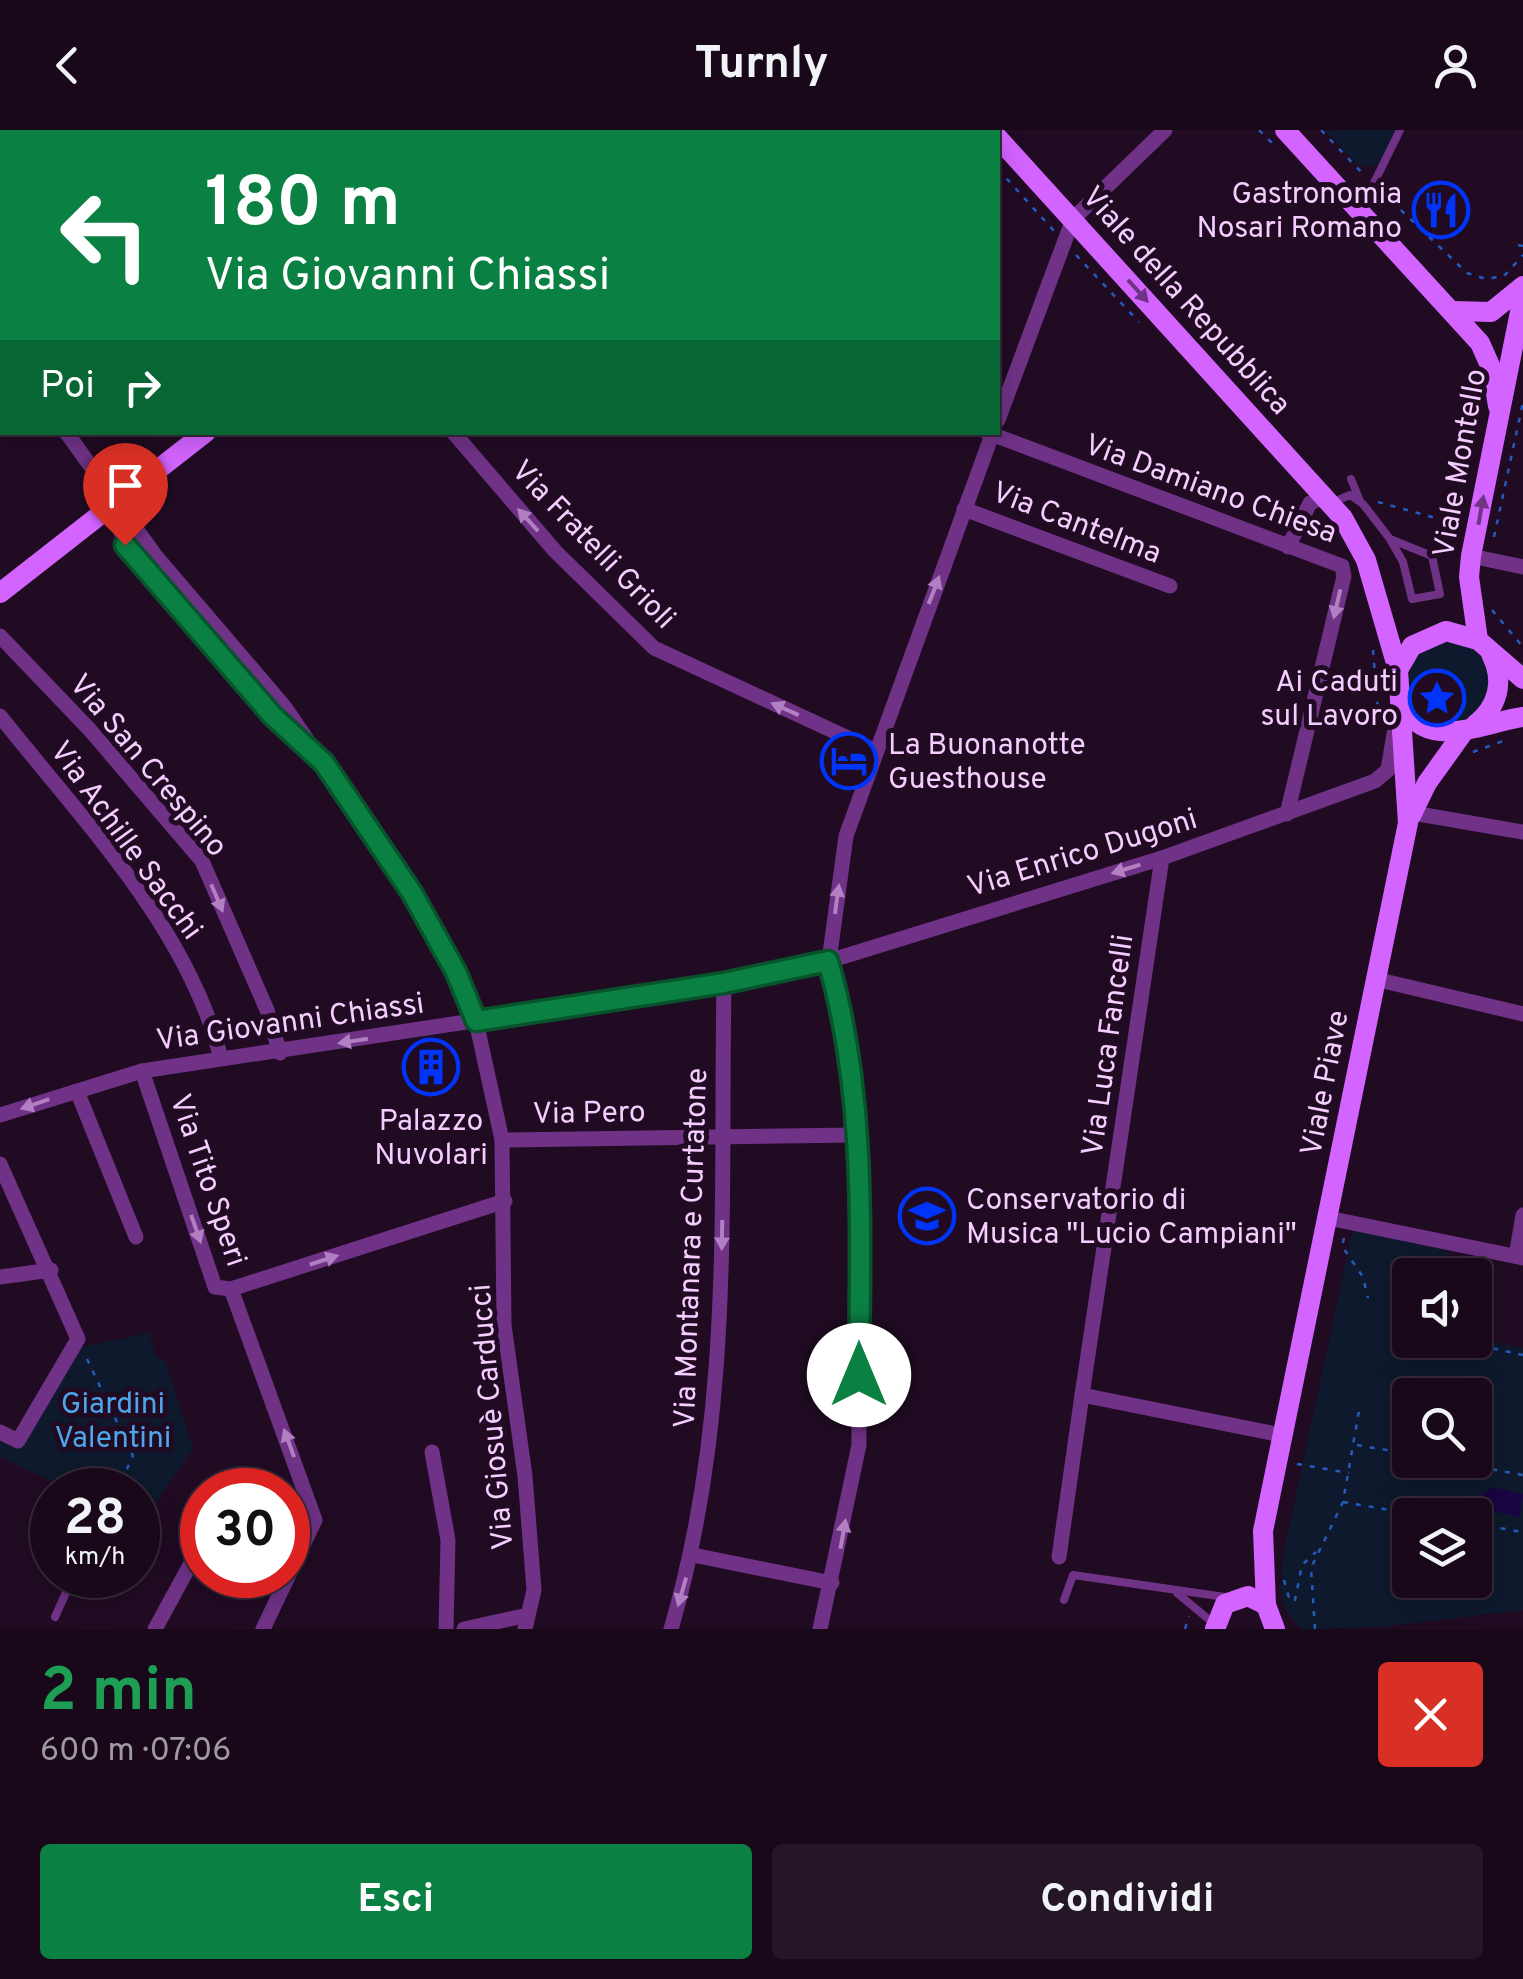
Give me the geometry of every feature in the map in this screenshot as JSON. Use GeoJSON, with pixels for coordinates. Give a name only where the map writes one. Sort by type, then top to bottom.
{"type":"FeatureCollection","features":[{"type":"Feature","properties":{"kind":"main road"},"geometry":{"type":"LineString","coordinates":[[1285,130],[1480,343],[1492,370],[1498,406]]}},
{"type":"Feature","properties":{"kind":"main road","name":"Viale della Repubblica"},"geometry":{"type":"LineString","coordinates":[[1000,140],[1331,502],[1366,560],[1398,670]]}},
{"type":"Feature","properties":{"kind":"main road"},"geometry":{"type":"LineString","coordinates":[[1453,312],[1492,312],[1523,286]]}},
{"type":"Feature","properties":{"kind":"main road","name":"Viale Montello"},"geometry":{"type":"LineString","coordinates":[[1484,646],[1469,577],[1480,558],[1498,406],[1523,297]]}},
{"type":"Feature","properties":{"kind":"main road"},"geometry":{"type":"LineString","coordinates":[[0,594],[120,509],[203,435]]}},
{"type":"Feature","properties":{"kind":"main road"},"geometry":{"type":"LineString","coordinates":[[1410,818],[1398,670],[1412,646],[1432,633],[1461,632],[1523,678]]}},
{"type":"Feature","properties":{"kind":"main road"},"geometry":{"type":"LineString","coordinates":[[1410,818],[1427,783],[1497,698],[1499,680],[1484,646]]}},
{"type":"Feature","properties":{"kind":"main road"},"geometry":{"type":"LineString","coordinates":[[1398,695],[1406,713],[1430,730],[1469,728],[1523,717]]}},
{"type":"Feature","properties":{"kind":"main road","name":"Viale Piave"},"geometry":{"type":"LineString","coordinates":[[1263,1530],[1281,1435],[1338,1220],[1375,980],[1410,818]]}},
{"type":"Feature","properties":{"kind":"main road"},"geometry":{"type":"LineString","coordinates":[[1213,1626],[1237,1598],[1263,1530]]}},
{"type":"Feature","properties":{"kind":"main road"},"geometry":{"type":"LineString","coordinates":[[1263,1530],[1271,1616]]}},
{"type":"Feature","properties":{"kind":"main road"},"geometry":{"type":"LineString","coordinates":[[1237,1598],[1271,1616]]}},
{"type":"Feature","properties":{"kind":"street"},"geometry":{"type":"LineString","coordinates":[[1000,414],[1072,219],[1165,130]]}},
{"type":"Feature","properties":{"kind":"street","name":"Via Giosuè Carducci"},"geometry":{"type":"LineString","coordinates":[[68,435],[120,509],[284,706],[324,763],[412,893],[456,972],[476,1021],[502,1140],[504,1326],[525,1476],[534,1590],[527,1622]]}},
{"type":"Feature","properties":{"kind":"street","name":"Via Fratelli Grioli"},"geometry":{"type":"LineString","coordinates":[[456,435],[556,551],[654,648],[874,750]]}},
{"type":"Feature","properties":{"kind":"street"},"geometry":{"type":"LineString","coordinates":[[820,1629],[859,1445],[856,1136],[842,1008],[828,961],[846,836],[990,435]]}},
{"type":"Feature","properties":{"kind":"street","name":"Via Damiano Chiesa"},"geometry":{"type":"LineString","coordinates":[[993,435],[1338,564],[1344,576],[1287,814]]}},
{"type":"Feature","properties":{"kind":"street"},"geometry":{"type":"LineString","coordinates":[[1288,547],[1310,504],[1319,499],[1331,502]]}},
{"type":"Feature","properties":{"kind":"street","name":"Via Cantelma"},"geometry":{"type":"LineString","coordinates":[[964,509],[1170,586]]}},
{"type":"Feature","properties":{"kind":"street"},"geometry":{"type":"LineString","coordinates":[[1480,558],[1523,567]]}},
{"type":"Feature","properties":{"kind":"street","name":"Via San Crespino"},"geometry":{"type":"LineString","coordinates":[[0,636],[90,730],[202,862],[267,1010],[280,1053]]}},
{"type":"Feature","properties":{"kind":"street","name":"Via Enrico Dugoni"},"geometry":{"type":"LineString","coordinates":[[828,961],[1162,858],[1384,778],[1398,695]]}},
{"type":"Feature","properties":{"kind":"street","name":"Via Achille Sacchi"},"geometry":{"type":"LineString","coordinates":[[0,716],[165,930],[210,1016],[221,1058]]}},
{"type":"Feature","properties":{"kind":"street"},"geometry":{"type":"LineString","coordinates":[[1410,818],[1523,832]]}},
{"type":"Feature","properties":{"kind":"street","name":"Via Luca Fancelli"},"geometry":{"type":"LineString","coordinates":[[1060,1557],[1162,858]]}},
{"type":"Feature","properties":{"kind":"street","name":"Via Giovanni Chiassi"},"geometry":{"type":"LineString","coordinates":[[0,1115],[142,1071],[724,983],[828,961]]}},
{"type":"Feature","properties":{"kind":"street"},"geometry":{"type":"LineString","coordinates":[[1375,980],[1523,1014]]}},
{"type":"Feature","properties":{"kind":"street","name":"Via Montanara e Curtatone"},"geometry":{"type":"LineString","coordinates":[[671,1629],[693,1555],[711,1454],[719,1371],[724,983]]}},
{"type":"Feature","properties":{"kind":"street","name":"Via Tito Speri"},"geometry":{"type":"LineString","coordinates":[[142,1071],[216,1288],[231,1290],[315,1520],[262,1629]]}},
{"type":"Feature","properties":{"kind":"street"},"geometry":{"type":"LineString","coordinates":[[77,1090],[136,1237]]}},
{"type":"Feature","properties":{"kind":"street","name":"Via Pero"},"geometry":{"type":"LineString","coordinates":[[502,1140],[856,1136]]}},
{"type":"Feature","properties":{"kind":"street"},"geometry":{"type":"LineString","coordinates":[[0,1164],[78,1339],[18,1440],[0,1432]]}},
{"type":"Feature","properties":{"kind":"street"},"geometry":{"type":"LineString","coordinates":[[231,1290],[505,1201]]}},
{"type":"Feature","properties":{"kind":"street"},"geometry":{"type":"LineString","coordinates":[[1338,1220],[1519,1257],[1523,1215]]}},
{"type":"Feature","properties":{"kind":"street"},"geometry":{"type":"LineString","coordinates":[[0,1277],[50,1270]]}},
{"type":"Feature","properties":{"kind":"street"},"geometry":{"type":"LineString","coordinates":[[1082,1395],[1281,1435]]}},
{"type":"Feature","properties":{"kind":"street"},"geometry":{"type":"LineString","coordinates":[[432,1452],[448,1540],[446,1629]]}},
{"type":"Feature","properties":{"kind":"street"},"geometry":{"type":"LineString","coordinates":[[693,1555],[832,1582]]}},
{"type":"Feature","properties":{"kind":"street"},"geometry":{"type":"LineString","coordinates":[[155,1629],[180,1583]]}},
{"type":"Feature","properties":{"kind":"street"},"geometry":{"type":"LineString","coordinates":[[1271,1616],[1286,1629]]}},
{"type":"Feature","properties":{"kind":"street"},"geometry":{"type":"LineString","coordinates":[[464,1629],[527,1622]]}},
{"type":"Feature","properties":{"kind":"lane"},"geometry":{"type":"LineString","coordinates":[[1354,204],[1373,185],[1400,130]]}},
{"type":"Feature","properties":{"kind":"lane"},"geometry":{"type":"LineString","coordinates":[[1352,479],[1403,562],[1412,599],[1440,594],[1432,556],[1390,540]]}},
{"type":"Feature","properties":{"kind":"lane"},"geometry":{"type":"LineString","coordinates":[[1331,502],[1346,494],[1364,500]]}},
{"type":"Feature","properties":{"kind":"lane"},"geometry":{"type":"LineString","coordinates":[[1060,1557],[1073,1576],[1237,1598]]}},
{"type":"Feature","properties":{"kind":"lane"},"geometry":{"type":"LineString","coordinates":[[1064,1600],[1073,1576]]}},
{"type":"Feature","properties":{"kind":"lane"},"geometry":{"type":"LineString","coordinates":[[1174,1591],[1213,1626]]}},
{"type":"Feature","properties":{"kind":"lane"},"geometry":{"type":"LineString","coordinates":[[54,1617],[63,1598]]}},
{"type":"Feature","properties":{"kind":"path"},"geometry":{"type":"LineString","coordinates":[[1322,130],[1373,185],[1467,274],[1504,276],[1523,255]]}},
{"type":"Feature","properties":{"kind":"path"},"geometry":{"type":"LineString","coordinates":[[1000,171],[1140,323]]}},
{"type":"Feature","properties":{"kind":"path"},"geometry":{"type":"LineString","coordinates":[[1480,558],[1523,402]]}},
{"type":"Feature","properties":{"kind":"path"},"geometry":{"type":"LineString","coordinates":[[1364,500],[1464,526]]}},
{"type":"Feature","properties":{"kind":"path"},"geometry":{"type":"LineString","coordinates":[[1488,604],[1523,647]]}},
{"type":"Feature","properties":{"kind":"path"},"geometry":{"type":"LineString","coordinates":[[1372,638],[1380,728]]}},
{"type":"Feature","properties":{"kind":"path"},"geometry":{"type":"LineString","coordinates":[[1470,753],[1506,740]]}},
{"type":"Feature","properties":{"kind":"path"},"geometry":{"type":"LineString","coordinates":[[1338,1220],[1342,1246],[1364,1277],[1368,1298]]}},
{"type":"Feature","properties":{"kind":"path"},"geometry":{"type":"LineString","coordinates":[[78,1339],[133,1456],[127,1468]]}},
{"type":"Feature","properties":{"kind":"path"},"geometry":{"type":"LineString","coordinates":[[1492,1349],[1523,1356]]}},
{"type":"Feature","properties":{"kind":"path"},"geometry":{"type":"LineString","coordinates":[[1315,1629],[1310,1568],[1344,1502],[1360,1405]]}},
{"type":"Feature","properties":{"kind":"path"},"geometry":{"type":"LineString","coordinates":[[1355,1444],[1392,1451]]}},
{"type":"Feature","properties":{"kind":"path"},"geometry":{"type":"LineString","coordinates":[[1297,1464],[1350,1474]]}},
{"type":"Feature","properties":{"kind":"path"},"geometry":{"type":"LineString","coordinates":[[1492,1469],[1523,1475]]}},
{"type":"Feature","properties":{"kind":"path"},"geometry":{"type":"LineString","coordinates":[[1344,1502],[1392,1510]]}},
{"type":"Feature","properties":{"kind":"path"},"geometry":{"type":"LineString","coordinates":[[1492,1527],[1523,1532]]}},
{"type":"Feature","properties":{"kind":"path"},"geometry":{"type":"LineString","coordinates":[[1278,1578],[1284,1579],[1290,1601],[1295,1600],[1302,1565],[1321,1548]]}},
{"type":"Feature","properties":{"kind":"green space"},"geometry":{"type":"Polygon","coordinates":[[[1325,130],[1398,130],[1379,166],[1359,166],[1325,130]]]}},
{"type":"Feature","properties":{"kind":"green space"},"geometry":{"type":"Polygon","coordinates":[[[1449,642],[1465,645],[1478,654],[1487,667],[1487,699],[1478,712],[1465,721],[1449,724],[1433,721],[1420,712],[1411,699],[1408,683],[1411,667],[1420,654],[1433,645],[1449,642]]]}},
{"type":"Feature","properties":{"kind":"green space"},"geometry":{"type":"Polygon","coordinates":[[[1353,1228],[1448,1249],[1447,1258],[1392,1258],[1392,1358],[1492,1358],[1492,1342],[1523,1348],[1523,1610],[1380,1627],[1303,1629],[1287,1612],[1281,1580],[1353,1228]]]}},
{"type":"Feature","properties":{"kind":"green space","name":"Giardini Valentini"},"geometry":{"type":"Polygon","coordinates":[[[149,1333],[156,1357],[166,1362],[193,1449],[160,1497],[160,1468],[30,1468],[30,1471],[0,1457],[0,1439],[20,1448],[81,1347],[149,1333]]]}},
{"type":"Feature","properties":{"kind":"shaded area"},"geometry":{"type":"Polygon","coordinates":[[[1491,1487],[1523,1494],[1520,1517],[1492,1511],[1492,1498],[1481,1498],[1491,1487]]]}},
{"type":"Feature","properties":{"kind":"place","name":"Gastronomia Nosari Romano"},"geometry":{"type":"Point","coordinates":[1441,210]}},
{"type":"Feature","properties":{"kind":"place","name":"Ai Caduti sul Lavoro"},"geometry":{"type":"Point","coordinates":[1437,698]}},
{"type":"Feature","properties":{"kind":"place","name":"La Buonanotte Guesthouse"},"geometry":{"type":"Point","coordinates":[849,761]}},
{"type":"Feature","properties":{"kind":"place","name":"Palazzo Nuvolari"},"geometry":{"type":"Point","coordinates":[431,1067]}},
{"type":"Feature","properties":{"kind":"place","name":"Conservatorio di Musica \"Lucio Campiani\""},"geometry":{"type":"Point","coordinates":[927,1216]}},
{"type":"Feature","properties":{"kind":"route"},"geometry":{"type":"LineString","coordinates":[[125,545],[272,715],[324,763],[412,893],[456,972],[476,1021],[724,983],[828,961],[842,1008],[856,1136],[859,1375]]}}]}
